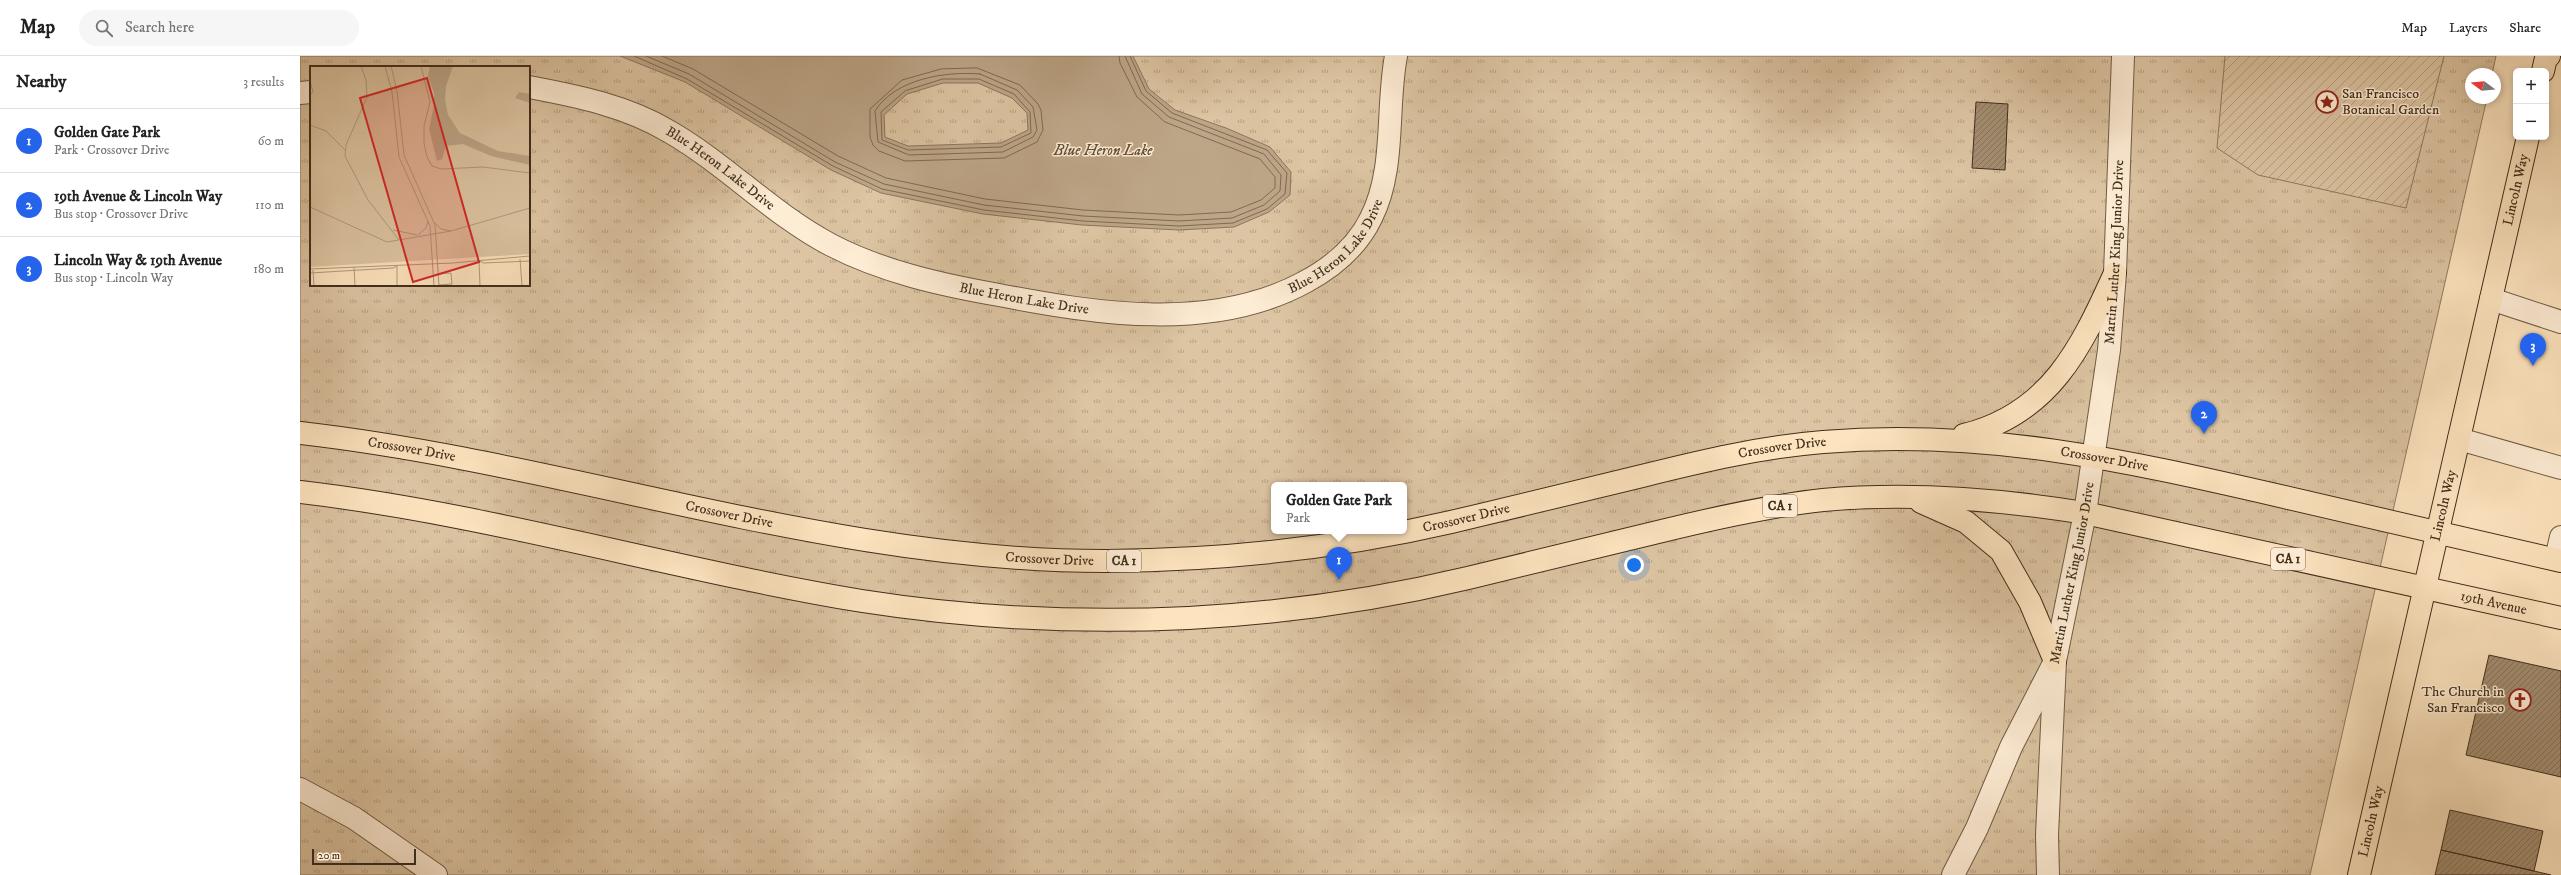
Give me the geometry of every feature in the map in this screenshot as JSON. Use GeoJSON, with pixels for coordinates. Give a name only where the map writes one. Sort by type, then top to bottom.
{"type":"FeatureCollection","features":[{"type":"Feature","properties":{"kind":"main road","name":"Lincoln Way"},"geometry":{"type":"LineString","coordinates":[[2359,875],[2527,140]]}},
{"type":"Feature","properties":{"kind":"main road"},"geometry":{"type":"LineString","coordinates":[[1947,439],[1974,432],[2008,419],[2044,393],[2066,367],[2079,347],[2115,273]]}},
{"type":"Feature","properties":{"kind":"main road","name":"Crossover Drive"},"geometry":{"type":"LineString","coordinates":[[300,433],[402,447],[876,544],[1007,558],[1099,561],[1188,559],[1316,547],[1394,534]]}},
{"type":"Feature","properties":{"kind":"main road","name":"Crossover Drive"},"geometry":{"type":"LineString","coordinates":[[1407,532],[1690,464],[1774,448],[1858,440],[1947,439],[1990,441],[2095,456],[2438,532]]}},
{"type":"Feature","properties":{"kind":"main road","name":"CA 1"},"geometry":{"type":"LineString","coordinates":[[300,492],[391,505],[868,602],[1003,616],[1099,620],[1190,618],[1332,604],[1464,579],[1743,513],[1823,500],[1900,496],[2017,502],[2085,513],[2425,588]]}},
{"type":"Feature","properties":{"kind":"main road"},"geometry":{"type":"LineString","coordinates":[[1900,496],[1946,511],[1966,522],[2001,551],[2030,602],[2055,661]]}},
{"type":"Feature","properties":{"kind":"main road","name":"CA 1"},"geometry":{"type":"LineString","coordinates":[[2438,532],[2558,560]]}},
{"type":"Feature","properties":{"kind":"main road","name":"19th Avenue"},"geometry":{"type":"LineString","coordinates":[[2425,588],[2561,618]]}},
{"type":"Feature","properties":{"kind":"street","name":"Blue Heron Lake Drive"},"geometry":{"type":"LineString","coordinates":[[530,87],[610,105],[668,131],[696,149],[797,225],[832,246],[870,262],[939,283],[1023,300],[1103,311],[1189,314],[1231,309],[1263,302],[1288,291],[1338,261],[1356,242],[1372,217],[1381,189],[1386,162],[1396,56]]}},
{"type":"Feature","properties":{"kind":"street","name":"Martin Luther King Junior Drive"},"geometry":{"type":"LineString","coordinates":[[2048,875],[2047,835],[2055,661],[2095,456],[2109,350],[2115,273],[2122,56]]}},
{"type":"Feature","properties":{"kind":"street"},"geometry":{"type":"LineString","coordinates":[[300,93],[310,92]]}},
{"type":"Feature","properties":{"kind":"street"},"geometry":{"type":"LineString","coordinates":[[2491,299],[2561,322]]}},
{"type":"Feature","properties":{"kind":"street"},"geometry":{"type":"LineString","coordinates":[[2459,439],[2561,468]]}},
{"type":"Feature","properties":{"kind":"street"},"geometry":{"type":"LineString","coordinates":[[2558,560],[2561,537]]}},
{"type":"Feature","properties":{"kind":"street"},"geometry":{"type":"LineString","coordinates":[[1953,875],[1977,828],[2018,732],[2055,661]]}},
{"type":"Feature","properties":{"kind":"street"},"geometry":{"type":"LineString","coordinates":[[300,789],[354,818],[436,875]]}},
{"type":"Feature","properties":{"kind":"green space"},"geometry":{"type":"Polygon","coordinates":[[[300,56],[2496,56],[2493,68],[2465,68],[2465,104],[2486,104],[2310,875],[300,875],[300,56]]]}},
{"type":"Feature","properties":{"kind":"green space","name":"San Francisco Botanical Garden"},"geometry":{"type":"Polygon","coordinates":[[[2225,56],[2444,56],[2406,208],[2258,175],[2217,148],[2225,56]]]}},
{"type":"Feature","properties":{"kind":"water","name":"Blue Heron Lake"},"geometry":{"type":"Polygon","coordinates":[[[620,56],[1133,56],[1149,89],[1175,110],[1226,128],[1270,147],[1291,172],[1290,195],[1269,212],[1234,227],[1179,230],[1082,225],[983,214],[881,193],[831,170],[685,82],[620,56]],[[943,83],[907,94],[884,115],[885,137],[908,146],[1001,143],[1028,130],[1027,113],[1012,98],[978,83],[943,83]]]}},
{"type":"Feature","properties":{"kind":"building"},"geometry":{"type":"Polygon","coordinates":[[[1976,102],[2008,104],[2005,170],[1972,168],[1976,102]]]}},
{"type":"Feature","properties":{"kind":"building","name":"The Church in San Francisco"},"geometry":{"type":"Polygon","coordinates":[[[2489,655],[2561,671],[2561,777],[2466,755],[2489,655]]]}},
{"type":"Feature","properties":{"kind":"building"},"geometry":{"type":"Polygon","coordinates":[[[2450,810],[2543,831],[2534,871],[2441,850],[2450,810]]]}},
{"type":"Feature","properties":{"kind":"building"},"geometry":{"type":"Polygon","coordinates":[[[2441,850],[2534,871],[2551,875],[2435,875],[2441,850]]]}},
{"type":"Feature","properties":{"kind":"place","name":"San Francisco Botanical Garden"},"geometry":{"type":"Point","coordinates":[2327,102]}},
{"type":"Feature","properties":{"kind":"place","name":"Lincoln Way & 19th Avenue"},"geometry":{"type":"Point","coordinates":[2533,366]}},
{"type":"Feature","properties":{"kind":"place","name":"19th Avenue & Lincoln Way"},"geometry":{"type":"Point","coordinates":[2204,434]}},
{"type":"Feature","properties":{"kind":"place","name":"Golden Gate Park"},"geometry":{"type":"Point","coordinates":[1339,580]}},
{"type":"Feature","properties":{"kind":"place","name":"The Church in San Francisco"},"geometry":{"type":"Point","coordinates":[2520,700]}}]}
